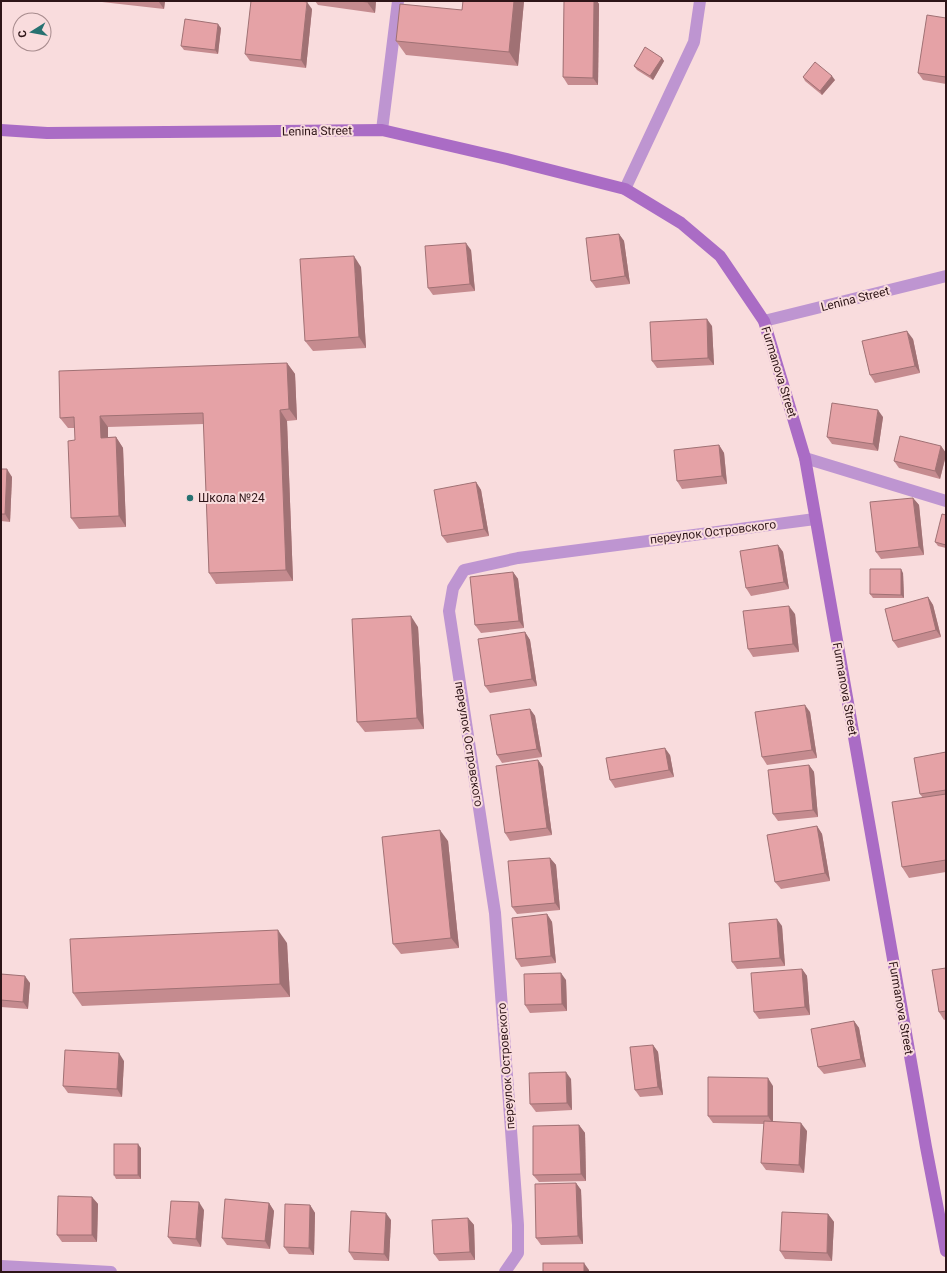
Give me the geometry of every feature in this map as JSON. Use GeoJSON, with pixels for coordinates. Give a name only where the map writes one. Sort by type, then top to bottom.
{"type":"FeatureCollection","features":[{"type":"Feature","properties":{"kind":"main road","name":"Lenina Street"},"geometry":{"type":"LineString","coordinates":[[1,130],[47,133],[382,130],[625,188]]}},
{"type":"Feature","properties":{"kind":"main road","name":"Furmanova Street"},"geometry":{"type":"LineString","coordinates":[[625,188],[680,223],[720,256],[764,321],[805,458],[926,1147],[946,1251]]}},
{"type":"Feature","properties":{"kind":"street"},"geometry":{"type":"LineString","coordinates":[[382,130],[398,1]]}},
{"type":"Feature","properties":{"kind":"street"},"geometry":{"type":"LineString","coordinates":[[625,188],[694,42],[700,1]]}},
{"type":"Feature","properties":{"kind":"street","name":"Lenina Street"},"geometry":{"type":"LineString","coordinates":[[764,321],[946,276]]}},
{"type":"Feature","properties":{"kind":"street"},"geometry":{"type":"LineString","coordinates":[[805,458],[946,501]]}},
{"type":"Feature","properties":{"kind":"street","name":"переулок Островского"},"geometry":{"type":"LineString","coordinates":[[505,1272],[518,1252],[518,1224],[495,913],[449,611],[453,588],[464,570],[518,558],[815,519]]}},
{"type":"Feature","properties":{"kind":"street"},"geometry":{"type":"LineString","coordinates":[[1,1266],[111,1272]]}},
{"type":"Feature","properties":{"kind":"building"},"geometry":{"type":"Polygon","coordinates":[[[251,1],[307,2],[301,60],[245,54],[251,1]]]}},
{"type":"Feature","properties":{"kind":"building"},"geometry":{"type":"Polygon","coordinates":[[[463,1],[514,1],[509,52],[396,41],[400,4],[462,10],[463,1]]]}},
{"type":"Feature","properties":{"kind":"building"},"geometry":{"type":"Polygon","coordinates":[[[564,1],[594,1],[593,78],[563,77],[564,1]]]}},
{"type":"Feature","properties":{"kind":"building"},"geometry":{"type":"Polygon","coordinates":[[[927,15],[946,18],[946,77],[918,73],[927,15]]]}},
{"type":"Feature","properties":{"kind":"building"},"geometry":{"type":"Polygon","coordinates":[[[185,19],[218,24],[215,50],[181,46],[185,19]]]}},
{"type":"Feature","properties":{"kind":"building"},"geometry":{"type":"Polygon","coordinates":[[[645,47],[662,58],[650,76],[634,66],[645,47]]]}},
{"type":"Feature","properties":{"kind":"building"},"geometry":{"type":"Polygon","coordinates":[[[815,62],[832,76],[820,91],[803,77],[815,62]]]}},
{"type":"Feature","properties":{"kind":"building"},"geometry":{"type":"Polygon","coordinates":[[[619,234],[625,276],[591,281],[586,238],[619,234]]]}},
{"type":"Feature","properties":{"kind":"building"},"geometry":{"type":"Polygon","coordinates":[[[466,243],[470,284],[428,288],[425,246],[466,243]]]}},
{"type":"Feature","properties":{"kind":"building"},"geometry":{"type":"Polygon","coordinates":[[[354,256],[359,337],[305,341],[300,259],[354,256]]]}},
{"type":"Feature","properties":{"kind":"building"},"geometry":{"type":"Polygon","coordinates":[[[707,319],[708,358],[652,361],[650,322],[707,319]]]}},
{"type":"Feature","properties":{"kind":"building"},"geometry":{"type":"Polygon","coordinates":[[[907,331],[915,366],[870,375],[862,341],[907,331]]]}},
{"type":"Feature","properties":{"kind":"building"},"geometry":{"type":"Polygon","coordinates":[[[287,363],[289,409],[280,410],[286,570],[209,573],[203,413],[100,416],[101,438],[116,437],[119,516],[71,518],[68,441],[75,440],[74,417],[60,418],[59,371],[287,363]]]}},
{"type":"Feature","properties":{"kind":"building"},"geometry":{"type":"Polygon","coordinates":[[[832,403],[878,410],[873,444],[827,437],[832,403]]]}},
{"type":"Feature","properties":{"kind":"building"},"geometry":{"type":"Polygon","coordinates":[[[900,436],[941,446],[935,471],[894,461],[900,436]]]}},
{"type":"Feature","properties":{"kind":"building"},"geometry":{"type":"Polygon","coordinates":[[[719,445],[722,476],[677,481],[674,450],[719,445]]]}},
{"type":"Feature","properties":{"kind":"building"},"geometry":{"type":"Polygon","coordinates":[[[1,469],[7,469],[5,514],[1,514],[1,469]]]}},
{"type":"Feature","properties":{"kind":"building"},"geometry":{"type":"Polygon","coordinates":[[[476,482],[484,529],[442,536],[434,490],[476,482]]]}},
{"type":"Feature","properties":{"kind":"building"},"geometry":{"type":"Polygon","coordinates":[[[913,498],[919,547],[876,552],[870,502],[913,498]]]}},
{"type":"Feature","properties":{"kind":"building"},"geometry":{"type":"Polygon","coordinates":[[[942,514],[946,515],[946,545],[935,542],[942,514]]]}},
{"type":"Feature","properties":{"kind":"building"},"geometry":{"type":"Polygon","coordinates":[[[778,545],[784,582],[746,588],[740,551],[778,545]]]}},
{"type":"Feature","properties":{"kind":"building"},"geometry":{"type":"Polygon","coordinates":[[[870,569],[901,569],[901,595],[870,594],[870,569]]]}},
{"type":"Feature","properties":{"kind":"building"},"geometry":{"type":"Polygon","coordinates":[[[513,572],[519,621],[475,625],[470,577],[513,572]]]}},
{"type":"Feature","properties":{"kind":"building"},"geometry":{"type":"Polygon","coordinates":[[[928,597],[936,630],[893,641],[885,609],[928,597]]]}},
{"type":"Feature","properties":{"kind":"building"},"geometry":{"type":"Polygon","coordinates":[[[789,606],[793,644],[748,649],[743,611],[789,606]]]}},
{"type":"Feature","properties":{"kind":"building"},"geometry":{"type":"Polygon","coordinates":[[[411,616],[417,718],[357,722],[352,619],[411,616]]]}},
{"type":"Feature","properties":{"kind":"building"},"geometry":{"type":"Polygon","coordinates":[[[525,632],[532,679],[485,686],[478,639],[525,632]]]}},
{"type":"Feature","properties":{"kind":"building"},"geometry":{"type":"Polygon","coordinates":[[[805,705],[812,750],[762,757],[755,712],[805,705]]]}},
{"type":"Feature","properties":{"kind":"building"},"geometry":{"type":"Polygon","coordinates":[[[530,709],[537,749],[497,755],[490,715],[530,709]]]}},
{"type":"Feature","properties":{"kind":"building"},"geometry":{"type":"Polygon","coordinates":[[[665,748],[669,770],[610,780],[606,758],[665,748]]]}},
{"type":"Feature","properties":{"kind":"building"},"geometry":{"type":"Polygon","coordinates":[[[946,752],[946,790],[920,794],[914,758],[946,752]]]}},
{"type":"Feature","properties":{"kind":"building"},"geometry":{"type":"Polygon","coordinates":[[[538,760],[547,828],[505,833],[496,766],[538,760]]]}},
{"type":"Feature","properties":{"kind":"building"},"geometry":{"type":"Polygon","coordinates":[[[809,765],[813,810],[773,814],[768,770],[809,765]]]}},
{"type":"Feature","properties":{"kind":"building"},"geometry":{"type":"Polygon","coordinates":[[[946,794],[946,860],[902,867],[892,802],[946,794]]]}},
{"type":"Feature","properties":{"kind":"building"},"geometry":{"type":"Polygon","coordinates":[[[817,826],[825,873],[775,882],[767,835],[817,826]]]}},
{"type":"Feature","properties":{"kind":"building"},"geometry":{"type":"Polygon","coordinates":[[[440,830],[451,938],[393,944],[382,837],[440,830]]]}},
{"type":"Feature","properties":{"kind":"building"},"geometry":{"type":"Polygon","coordinates":[[[550,858],[555,903],[512,907],[508,861],[550,858]]]}},
{"type":"Feature","properties":{"kind":"building"},"geometry":{"type":"Polygon","coordinates":[[[547,914],[551,956],[516,959],[512,918],[547,914]]]}},
{"type":"Feature","properties":{"kind":"building"},"geometry":{"type":"Polygon","coordinates":[[[777,919],[780,958],[732,962],[729,923],[777,919]]]}},
{"type":"Feature","properties":{"kind":"building"},"geometry":{"type":"Polygon","coordinates":[[[278,930],[280,984],[73,993],[70,939],[278,930]]]}},
{"type":"Feature","properties":{"kind":"building"},"geometry":{"type":"Polygon","coordinates":[[[946,968],[946,1011],[939,1012],[932,970],[946,968]]]}},
{"type":"Feature","properties":{"kind":"building"},"geometry":{"type":"Polygon","coordinates":[[[802,969],[805,1007],[754,1012],[751,973],[802,969]]]}},
{"type":"Feature","properties":{"kind":"building"},"geometry":{"type":"Polygon","coordinates":[[[561,973],[562,1004],[525,1005],[524,974],[561,973]]]}},
{"type":"Feature","properties":{"kind":"building"},"geometry":{"type":"Polygon","coordinates":[[[1,974],[25,976],[23,1002],[1,1000],[1,974]]]}},
{"type":"Feature","properties":{"kind":"building"},"geometry":{"type":"Polygon","coordinates":[[[854,1021],[861,1059],[818,1067],[811,1029],[854,1021]]]}},
{"type":"Feature","properties":{"kind":"building"},"geometry":{"type":"Polygon","coordinates":[[[653,1045],[658,1087],[635,1090],[630,1047],[653,1045]]]}},
{"type":"Feature","properties":{"kind":"building"},"geometry":{"type":"Polygon","coordinates":[[[65,1050],[119,1053],[117,1089],[63,1086],[65,1050]]]}},
{"type":"Feature","properties":{"kind":"building"},"geometry":{"type":"Polygon","coordinates":[[[566,1072],[567,1103],[530,1104],[529,1073],[566,1072]]]}},
{"type":"Feature","properties":{"kind":"building"},"geometry":{"type":"Polygon","coordinates":[[[708,1077],[768,1078],[768,1116],[708,1116],[708,1077]]]}},
{"type":"Feature","properties":{"kind":"building"},"geometry":{"type":"Polygon","coordinates":[[[764,1121],[801,1123],[799,1165],[761,1163],[764,1121]]]}},
{"type":"Feature","properties":{"kind":"building"},"geometry":{"type":"Polygon","coordinates":[[[579,1125],[581,1174],[533,1175],[533,1126],[579,1125]]]}},
{"type":"Feature","properties":{"kind":"building"},"geometry":{"type":"Polygon","coordinates":[[[114,1144],[138,1144],[138,1175],[114,1175],[114,1144]]]}},
{"type":"Feature","properties":{"kind":"building"},"geometry":{"type":"Polygon","coordinates":[[[576,1183],[578,1236],[536,1238],[535,1184],[576,1183]]]}},
{"type":"Feature","properties":{"kind":"building"},"geometry":{"type":"Polygon","coordinates":[[[58,1196],[92,1197],[92,1235],[57,1235],[58,1196]]]}},
{"type":"Feature","properties":{"kind":"building"},"geometry":{"type":"Polygon","coordinates":[[[225,1199],[269,1203],[265,1241],[222,1238],[225,1199]]]}},
{"type":"Feature","properties":{"kind":"building"},"geometry":{"type":"Polygon","coordinates":[[[171,1201],[199,1202],[196,1239],[168,1237],[171,1201]]]}},
{"type":"Feature","properties":{"kind":"building"},"geometry":{"type":"Polygon","coordinates":[[[285,1204],[310,1205],[309,1248],[284,1247],[285,1204]]]}},
{"type":"Feature","properties":{"kind":"building"},"geometry":{"type":"Polygon","coordinates":[[[351,1211],[386,1213],[384,1254],[349,1252],[351,1211]]]}},
{"type":"Feature","properties":{"kind":"building"},"geometry":{"type":"Polygon","coordinates":[[[782,1212],[828,1214],[827,1253],[780,1251],[782,1212]]]}},
{"type":"Feature","properties":{"kind":"building"},"geometry":{"type":"Polygon","coordinates":[[[468,1218],[470,1252],[434,1254],[432,1220],[468,1218]]]}},
{"type":"Feature","properties":{"kind":"building"},"geometry":{"type":"Polygon","coordinates":[[[543,1263],[584,1263],[584,1272],[543,1272],[543,1263]]]}},
{"type":"Feature","properties":{"kind":"place","name":"Школа №24"},"geometry":{"type":"Point","coordinates":[190,498]}}]}
